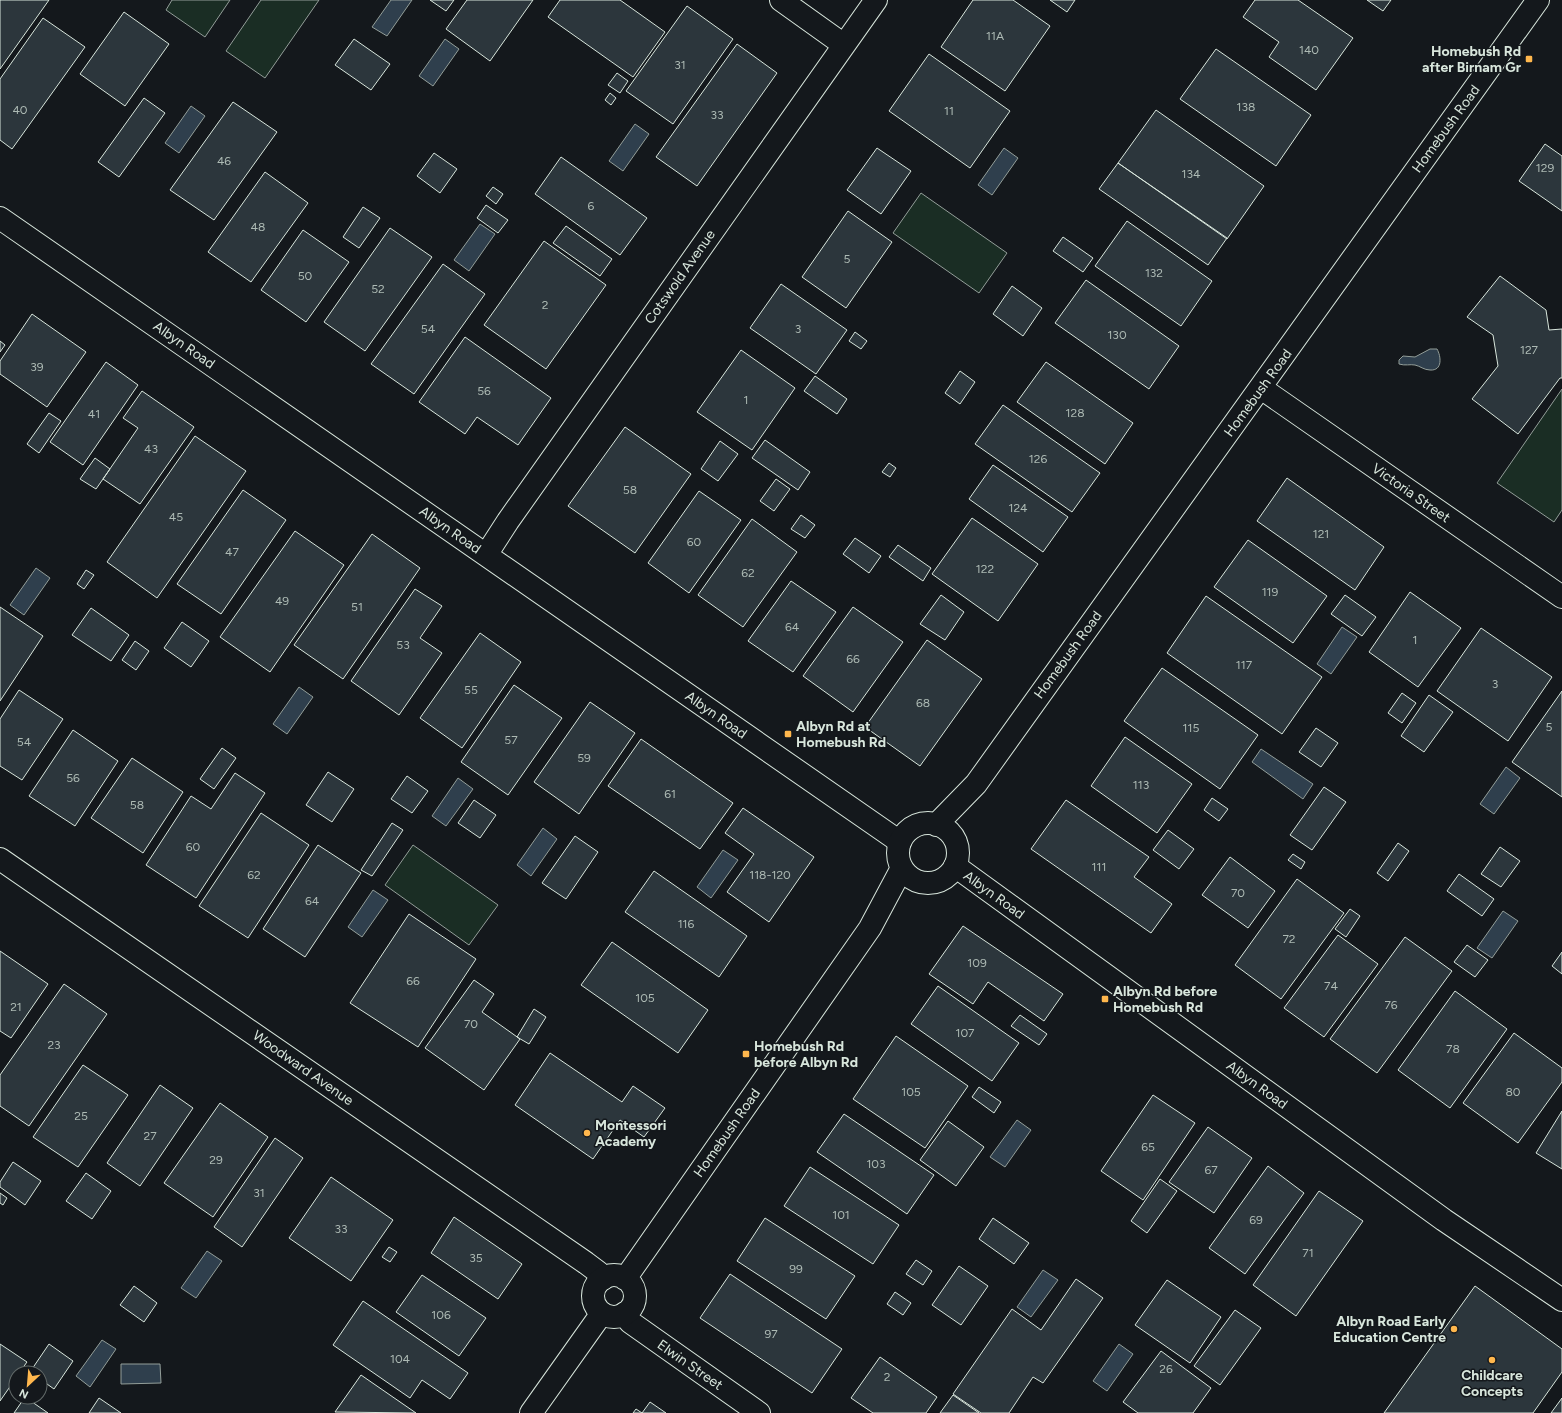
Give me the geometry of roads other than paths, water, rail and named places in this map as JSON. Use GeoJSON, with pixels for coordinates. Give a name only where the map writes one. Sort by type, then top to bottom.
{"type":"FeatureCollection","features":[{"type":"Feature","properties":{"kind":"street"},"geometry":{"type":"LineString","coordinates":[[781,0],[844,45]]}},
{"type":"Feature","properties":{"kind":"street","name":"Cotswold Avenue"},"geometry":{"type":"LineString","coordinates":[[486,555],[508,520],[876,0]]}},
{"type":"Feature","properties":{"kind":"street","name":"Homebush Road"},"geometry":{"type":"LineString","coordinates":[[944,830],[1538,0]]}},
{"type":"Feature","properties":{"kind":"street","name":"Albyn Road"},"geometry":{"type":"LineString","coordinates":[[0,218],[900,842]]}},
{"type":"Feature","properties":{"kind":"street","name":"Victoria Street"},"geometry":{"type":"LineString","coordinates":[[1261,388],[1562,598]]}},
{"type":"Feature","properties":{"kind":"street"},"geometry":{"type":"LineString","coordinates":[[929,823],[944,830],[957,847],[958,854],[955,866],[942,880],[930,883],[910,875],[898,856],[900,842],[908,830],[915,826],[929,823]]}},
{"type":"Feature","properties":{"kind":"street","name":"Woodward Avenue"},"geometry":{"type":"LineString","coordinates":[[0,859],[586,1263],[598,1272],[603,1279]]}},
{"type":"Feature","properties":{"kind":"street","name":"Albyn Road"},"geometry":{"type":"LineString","coordinates":[[955,866],[1444,1220],[1562,1300]]}},
{"type":"Feature","properties":{"kind":"street","name":"Homebush Road"},"geometry":{"type":"LineString","coordinates":[[625,1279],[870,928],[910,875]]}},
{"type":"Feature","properties":{"kind":"street"},"geometry":{"type":"LineString","coordinates":[[614,1276],[622,1277],[631,1284],[635,1296],[634,1304],[625,1313],[614,1317],[602,1313],[595,1304],[595,1287],[603,1279],[614,1276]]}},
{"type":"Feature","properties":{"kind":"street"},"geometry":{"type":"LineString","coordinates":[[531,1413],[602,1313]]}},
{"type":"Feature","properties":{"kind":"street","name":"Elwin Street"},"geometry":{"type":"LineString","coordinates":[[625,1313],[630,1322],[758,1413]]}},
{"type":"Feature","properties":{"kind":"water"},"geometry":{"type":"Polygon","coordinates":[[[391,0],[412,0],[387,36],[372,27],[391,0]]]}},
{"type":"Feature","properties":{"kind":"water"},"geometry":{"type":"Polygon","coordinates":[[[445,39],[459,49],[433,86],[419,76],[445,39]]]}},
{"type":"Feature","properties":{"kind":"water"},"geometry":{"type":"Polygon","coordinates":[[[191,106],[205,116],[179,153],[165,143],[191,106]]]}},
{"type":"Feature","properties":{"kind":"water"},"geometry":{"type":"Polygon","coordinates":[[[635,124],[649,134],[623,171],[609,161],[635,124]]]}},
{"type":"Feature","properties":{"kind":"water"},"geometry":{"type":"Polygon","coordinates":[[[1004,148],[1018,158],[992,195],[978,185],[1004,148]]]}},
{"type":"Feature","properties":{"kind":"water"},"geometry":{"type":"Polygon","coordinates":[[[480,224],[495,234],[469,271],[454,260],[480,224]]]}},
{"type":"Feature","properties":{"kind":"water"},"geometry":{"type":"Polygon","coordinates":[[[1430,349],[1437,349],[1440,359],[1439,366],[1434,370],[1415,365],[1399,364],[1399,360],[1403,356],[1415,357],[1430,349]]]}},
{"type":"Feature","properties":{"kind":"water"},"geometry":{"type":"Polygon","coordinates":[[[36,568],[50,578],[24,615],[10,605],[36,568]]]}},
{"type":"Feature","properties":{"kind":"water"},"geometry":{"type":"Polygon","coordinates":[[[1342,627],[1357,637],[1331,674],[1317,664],[1342,627]]]}},
{"type":"Feature","properties":{"kind":"water"},"geometry":{"type":"Polygon","coordinates":[[[299,687],[313,697],[287,734],[273,724],[299,687]]]}},
{"type":"Feature","properties":{"kind":"water"},"geometry":{"type":"Polygon","coordinates":[[[1261,749],[1313,784],[1303,799],[1252,762],[1261,749]]]}},
{"type":"Feature","properties":{"kind":"water"},"geometry":{"type":"Polygon","coordinates":[[[1506,767],[1520,778],[1494,814],[1480,804],[1506,767]]]}},
{"type":"Feature","properties":{"kind":"water"},"geometry":{"type":"Polygon","coordinates":[[[458,778],[473,789],[446,826],[432,816],[458,778]]]}},
{"type":"Feature","properties":{"kind":"water"},"geometry":{"type":"Polygon","coordinates":[[[543,828],[557,839],[531,876],[517,865],[543,828]]]}},
{"type":"Feature","properties":{"kind":"water"},"geometry":{"type":"Polygon","coordinates":[[[723,850],[738,860],[711,898],[697,887],[723,850]]]}},
{"type":"Feature","properties":{"kind":"water"},"geometry":{"type":"Polygon","coordinates":[[[373,890],[388,900],[362,937],[348,927],[373,890]]]}},
{"type":"Feature","properties":{"kind":"water"},"geometry":{"type":"Polygon","coordinates":[[[1503,911],[1518,921],[1492,958],[1477,948],[1503,911]]]}},
{"type":"Feature","properties":{"kind":"water"},"geometry":{"type":"Polygon","coordinates":[[[1017,1120],[1031,1130],[1005,1167],[990,1157],[1017,1120]]]}},
{"type":"Feature","properties":{"kind":"water"},"geometry":{"type":"Polygon","coordinates":[[[207,1251],[222,1261],[196,1298],[181,1288],[207,1251]]]}},
{"type":"Feature","properties":{"kind":"water"},"geometry":{"type":"Polygon","coordinates":[[[1043,1270],[1058,1280],[1031,1317],[1017,1307],[1043,1270]]]}},
{"type":"Feature","properties":{"kind":"water"},"geometry":{"type":"Polygon","coordinates":[[[102,1340],[116,1349],[90,1387],[76,1376],[102,1340]]]}},
{"type":"Feature","properties":{"kind":"water"},"geometry":{"type":"Polygon","coordinates":[[[1119,1344],[1133,1354],[1107,1391],[1093,1381],[1119,1344]]]}},
{"type":"Feature","properties":{"kind":"water"},"geometry":{"type":"Polygon","coordinates":[[[121,1364],[160,1364],[161,1383],[121,1384],[121,1364]]]}},
{"type":"Feature","properties":{"kind":"place","name":"Homebush Rd after Birnam Gr"},"geometry":{"type":"Point","coordinates":[1529,59]}},
{"type":"Feature","properties":{"kind":"place","name":"Albyn Rd at Homebush Rd"},"geometry":{"type":"Point","coordinates":[788,734]}},
{"type":"Feature","properties":{"kind":"place","name":"Albyn Rd before Homebush Rd"},"geometry":{"type":"Point","coordinates":[1105,999]}},
{"type":"Feature","properties":{"kind":"place","name":"Homebush Rd before Albyn Rd"},"geometry":{"type":"Point","coordinates":[746,1054]}},
{"type":"Feature","properties":{"kind":"place","name":"Montessori Academy"},"geometry":{"type":"Point","coordinates":[587,1133]}},
{"type":"Feature","properties":{"kind":"place","name":"Albyn Road Early Education Centre"},"geometry":{"type":"Point","coordinates":[1454,1329]}},
{"type":"Feature","properties":{"kind":"place","name":"Childcare Concepts"},"geometry":{"type":"Point","coordinates":[1492,1360]}}]}
